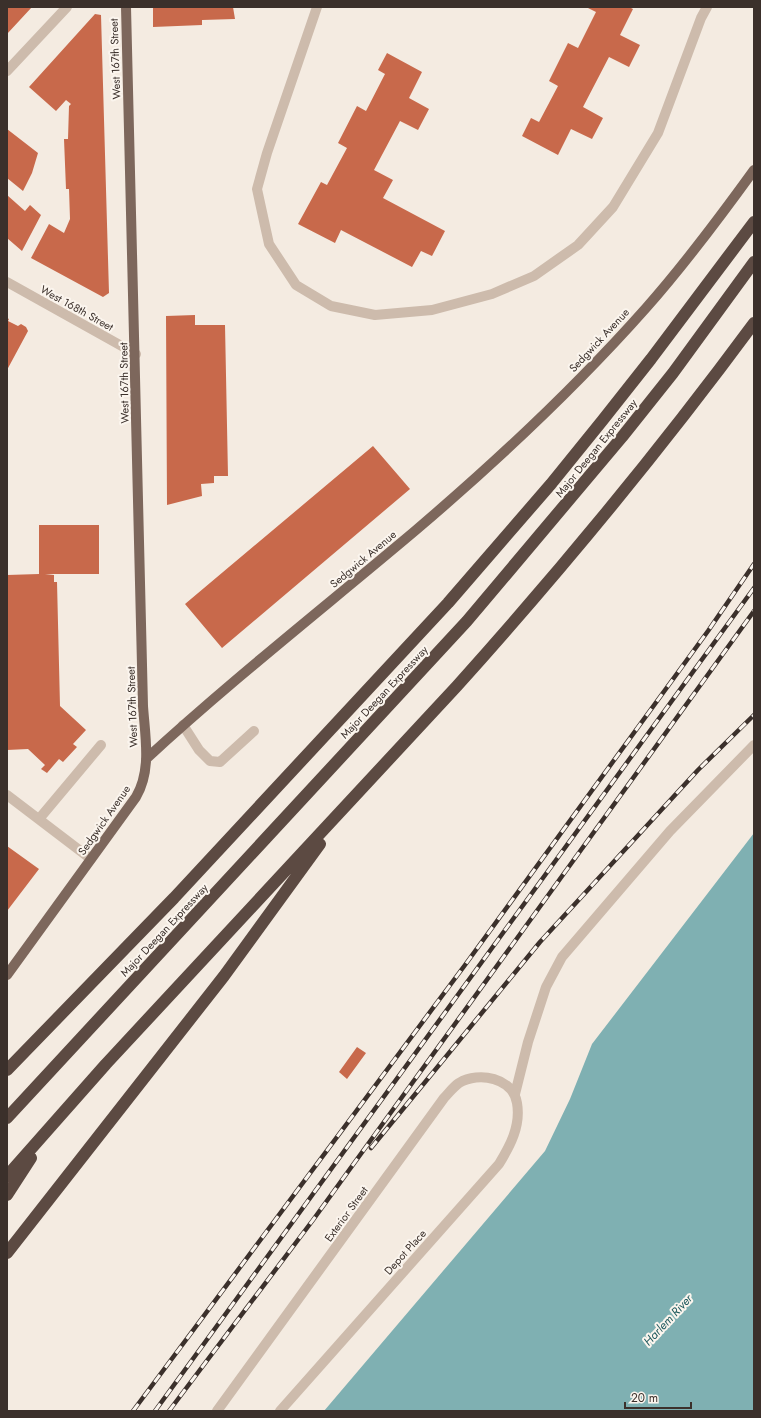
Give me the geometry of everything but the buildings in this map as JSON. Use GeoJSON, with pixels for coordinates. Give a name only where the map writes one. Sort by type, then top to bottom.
{"type":"FeatureCollection","features":[{"type":"Feature","properties":{"kind":"highway"},"geometry":{"type":"LineString","coordinates":[[7,1070],[174,898],[453,597],[602,421],[664,342],[754,222]]}},
{"type":"Feature","properties":{"kind":"highway","name":"Major Deegan Expressway"},"geometry":{"type":"LineString","coordinates":[[7,1118],[472,616],[622,437],[673,373],[754,262]]}},
{"type":"Feature","properties":{"kind":"highway"},"geometry":{"type":"LineString","coordinates":[[7,1176],[106,1064],[350,802],[512,625],[603,518],[667,439],[754,323]]}},
{"type":"Feature","properties":{"kind":"highway"},"geometry":{"type":"LineString","coordinates":[[7,1253],[224,976],[350,802]]}},
{"type":"Feature","properties":{"kind":"highway"},"geometry":{"type":"LineString","coordinates":[[7,1195],[52,1126]]}},
{"type":"Feature","properties":{"kind":"main road","name":"West 167th Street"},"geometry":{"type":"LineString","coordinates":[[126,7],[136,354],[143,692],[146,759]]}},
{"type":"Feature","properties":{"kind":"main road","name":"Sedgwick Avenue"},"geometry":{"type":"LineString","coordinates":[[7,975],[142,787],[145,778],[146,759],[183,725],[417,529],[518,439],[564,395],[647,307],[722,214],[754,170]]}},
{"type":"Feature","properties":{"kind":"street"},"geometry":{"type":"LineString","coordinates":[[7,71],[67,7]]}},
{"type":"Feature","properties":{"kind":"street"},"geometry":{"type":"LineString","coordinates":[[317,7],[267,153],[257,189],[269,244],[296,285],[331,306],[375,315],[432,310],[492,294],[534,276],[578,244],[612,207],[658,133],[701,18],[707,7]]}},
{"type":"Feature","properties":{"kind":"street","name":"West 168th Street"},"geometry":{"type":"LineString","coordinates":[[7,282],[136,354]]}},
{"type":"Feature","properties":{"kind":"street"},"geometry":{"type":"LineString","coordinates":[[183,725],[199,750],[210,761],[220,762],[254,731]]}},
{"type":"Feature","properties":{"kind":"street"},"geometry":{"type":"LineString","coordinates":[[39,819],[101,745]]}},
{"type":"Feature","properties":{"kind":"street"},"geometry":{"type":"LineString","coordinates":[[515,1094],[528,1042],[546,987],[562,957],[670,831],[754,745]]}},
{"type":"Feature","properties":{"kind":"street"},"geometry":{"type":"LineString","coordinates":[[7,795],[91,859]]}},
{"type":"Feature","properties":{"kind":"street","name":"Exterior Street"},"geometry":{"type":"LineString","coordinates":[[217,1411],[452,1090],[460,1083],[471,1079],[493,1078],[502,1082],[515,1094]]}},
{"type":"Feature","properties":{"kind":"street","name":"Depot Place"},"geometry":{"type":"LineString","coordinates":[[280,1411],[499,1164],[507,1150],[516,1127],[518,1114],[515,1094]]}},
{"type":"Feature","properties":{"kind":"water","name":"Harlem River"},"geometry":{"type":"Polygon","coordinates":[[[754,833],[754,1411],[324,1411],[545,1151],[570,1099],[592,1044],[754,833]]]}},
{"type":"Feature","properties":{"kind":"railway"},"geometry":{"type":"LineString","coordinates":[[133,1411],[465,965],[708,631],[754,564]]}},
{"type":"Feature","properties":{"kind":"railway"},"geometry":{"type":"LineString","coordinates":[[155,1411],[754,588]]}},
{"type":"Feature","properties":{"kind":"railway"},"geometry":{"type":"LineString","coordinates":[[169,1411],[313,1220],[754,611]]}},
{"type":"Feature","properties":{"kind":"railway"},"geometry":{"type":"LineString","coordinates":[[371,1148],[540,942],[698,770],[754,715]]}}]}
